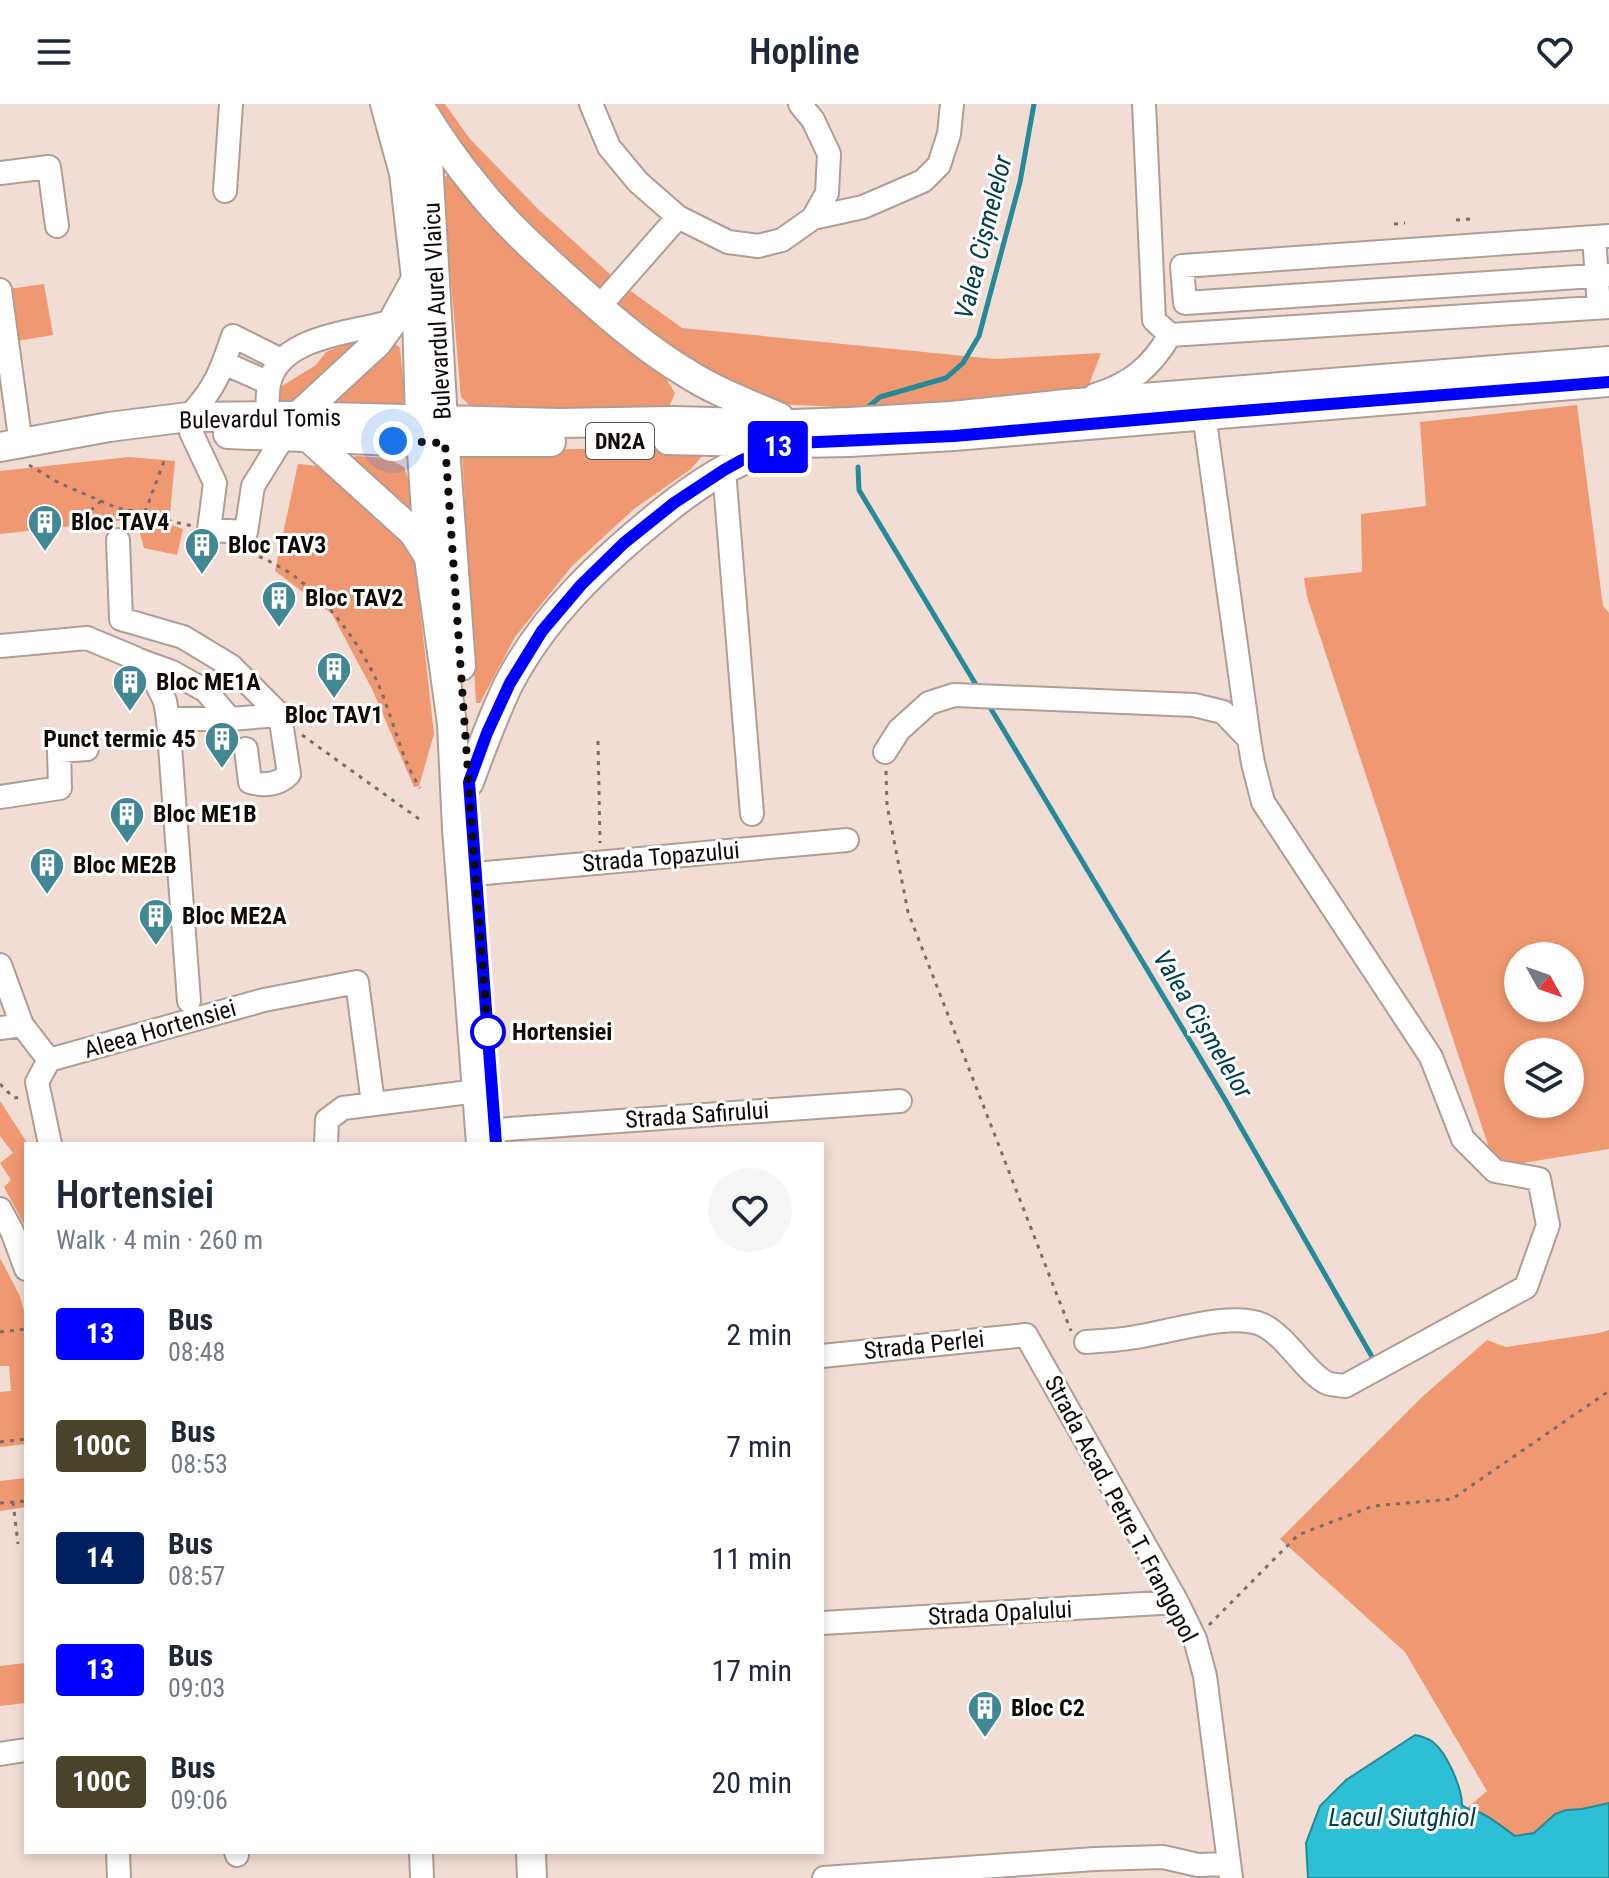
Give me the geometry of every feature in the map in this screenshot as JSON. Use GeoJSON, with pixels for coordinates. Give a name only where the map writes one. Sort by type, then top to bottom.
{"type":"FeatureCollection","features":[{"type":"Feature","properties":{"kind":"main road","name":"Bulevardul Aurel Vlaicu"},"geometry":{"type":"LineString","coordinates":[[385,104],[404,173],[469,782],[490,1139]]}},
{"type":"Feature","properties":{"kind":"main road","name":"Bulevardul Aurel Vlaicu"},"geometry":{"type":"LineString","coordinates":[[407,104],[428,161],[433,432],[429,558],[452,724],[477,1091],[490,1139]]}},
{"type":"Feature","properties":{"kind":"main road"},"geometry":{"type":"LineString","coordinates":[[419,104],[476,188],[511,226],[599,307],[655,353],[687,374],[794,433],[724,470],[674,503],[624,543],[581,585],[542,631],[510,683],[469,782]]}},
{"type":"Feature","properties":{"kind":"main road"},"geometry":{"type":"LineString","coordinates":[[416,278],[393,321],[377,343],[289,426],[413,532],[429,558]]}},
{"type":"Feature","properties":{"kind":"main road","name":"Bulevardul Tomis"},"geometry":{"type":"LineString","coordinates":[[794,433],[850,422],[1609,361]]}},
{"type":"Feature","properties":{"kind":"main road","name":"Bulevardul Tomis"},"geometry":{"type":"LineString","coordinates":[[14,452],[109,427],[190,425],[671,440],[794,433],[954,436],[1609,382]]}},
{"type":"Feature","properties":{"kind":"main road"},"geometry":{"type":"LineString","coordinates":[[531,1854],[532,1878]]}},
{"type":"Feature","properties":{"kind":"main road"},"geometry":{"type":"LineString","coordinates":[[538,1854],[540,1878]]}},
{"type":"Feature","properties":{"kind":"street"},"geometry":{"type":"LineString","coordinates":[[225,191],[231,104]]}},
{"type":"Feature","properties":{"kind":"street"},"geometry":{"type":"LineString","coordinates":[[591,104],[609,147],[638,182],[678,217],[728,242],[758,246],[782,240],[813,218],[863,207],[923,181],[939,165],[949,134],[952,104]]}},
{"type":"Feature","properties":{"kind":"street"},"geometry":{"type":"LineString","coordinates":[[800,104],[813,120],[829,154],[827,193],[813,218]]}},
{"type":"Feature","properties":{"kind":"street"},"geometry":{"type":"LineString","coordinates":[[1144,104],[1154,320],[1170,335],[1604,307],[1603,275],[1601,237],[1182,266],[1185,303],[1603,275]]}},
{"type":"Feature","properties":{"kind":"street"},"geometry":{"type":"LineString","coordinates":[[0,173],[49,167],[57,226]]}},
{"type":"Feature","properties":{"kind":"street"},"geometry":{"type":"LineString","coordinates":[[599,307],[678,217]]}},
{"type":"Feature","properties":{"kind":"street"},"geometry":{"type":"LineString","coordinates":[[1321,256],[1326,325]]}},
{"type":"Feature","properties":{"kind":"street"},"geometry":{"type":"LineString","coordinates":[[0,290],[14,452]]}},
{"type":"Feature","properties":{"kind":"street"},"geometry":{"type":"LineString","coordinates":[[275,371],[311,340],[393,321]]}},
{"type":"Feature","properties":{"kind":"street"},"geometry":{"type":"LineString","coordinates":[[1066,404],[1127,383],[1151,361],[1170,335]]}},
{"type":"Feature","properties":{"kind":"street"},"geometry":{"type":"LineString","coordinates":[[209,505],[190,425],[217,380],[226,356],[275,371]]}},
{"type":"Feature","properties":{"kind":"street"},"geometry":{"type":"LineString","coordinates":[[251,501],[289,426],[275,371]]}},
{"type":"Feature","properties":{"kind":"street"},"geometry":{"type":"LineString","coordinates":[[1086,1342],[1244,1319],[1264,1326],[1288,1344],[1325,1382],[1345,1386],[1526,1287],[1548,1225],[1539,1179],[1495,1171],[1463,1139],[1431,1057],[1263,802],[1249,739],[1204,414]]}},
{"type":"Feature","properties":{"kind":"street"},"geometry":{"type":"LineString","coordinates":[[724,470],[752,814]]}},
{"type":"Feature","properties":{"kind":"street"},"geometry":{"type":"LineString","coordinates":[[209,505],[251,501]]}},
{"type":"Feature","properties":{"kind":"street"},"geometry":{"type":"LineString","coordinates":[[209,505],[251,501]]}},
{"type":"Feature","properties":{"kind":"street"},"geometry":{"type":"LineString","coordinates":[[0,646],[87,638],[172,672],[206,691],[236,718],[246,749],[250,782],[261,785],[282,781],[289,774],[280,717],[231,666],[183,637],[121,619],[118,540]]}},
{"type":"Feature","properties":{"kind":"street"},"geometry":{"type":"LineString","coordinates":[[135,658],[156,683],[165,701],[168,719],[189,1001]]}},
{"type":"Feature","properties":{"kind":"street"},"geometry":{"type":"LineString","coordinates":[[885,752],[899,730],[929,703],[954,695],[1194,705],[1223,712],[1249,739]]}},
{"type":"Feature","properties":{"kind":"street"},"geometry":{"type":"LineString","coordinates":[[168,719],[280,717]]}},
{"type":"Feature","properties":{"kind":"street"},"geometry":{"type":"LineString","coordinates":[[246,749],[285,744]]}},
{"type":"Feature","properties":{"kind":"street"},"geometry":{"type":"LineString","coordinates":[[0,797],[60,788],[59,751],[87,749]]}},
{"type":"Feature","properties":{"kind":"street","name":"Strada Topazului"},"geometry":{"type":"LineString","coordinates":[[475,874],[847,840]]}},
{"type":"Feature","properties":{"kind":"street"},"geometry":{"type":"LineString","coordinates":[[0,965],[11,1026],[49,1060],[37,1082],[50,1142]]}},
{"type":"Feature","properties":{"kind":"street","name":"Aleea Hortensiei"},"geometry":{"type":"LineString","coordinates":[[49,1060],[264,1000],[357,982],[373,1103]]}},
{"type":"Feature","properties":{"kind":"street"},"geometry":{"type":"LineString","coordinates":[[326,1142],[327,1120],[343,1108],[477,1091]]}},
{"type":"Feature","properties":{"kind":"street","name":"Strada Safirului"},"geometry":{"type":"LineString","coordinates":[[490,1139],[900,1101]]}},
{"type":"Feature","properties":{"kind":"street"},"geometry":{"type":"LineString","coordinates":[[0,1209],[24,1264]]}},
{"type":"Feature","properties":{"kind":"street","name":"Strada Perlei"},"geometry":{"type":"LineString","coordinates":[[824,1356],[1026,1335]]}},
{"type":"Feature","properties":{"kind":"street","name":"Strada Acad. Petre T. Frangopol"},"geometry":{"type":"LineString","coordinates":[[1026,1335],[1195,1639],[1205,1676],[1230,1871]]}},
{"type":"Feature","properties":{"kind":"street","name":"Strada Opalului"},"geometry":{"type":"LineString","coordinates":[[824,1623],[1177,1602]]}},
{"type":"Feature","properties":{"kind":"street"},"geometry":{"type":"LineString","coordinates":[[0,1754],[24,1750]]}},
{"type":"Feature","properties":{"kind":"street"},"geometry":{"type":"LineString","coordinates":[[118,1854],[119,1878]]}},
{"type":"Feature","properties":{"kind":"street"},"geometry":{"type":"LineString","coordinates":[[421,1854],[422,1878]]}},
{"type":"Feature","properties":{"kind":"street"},"geometry":{"type":"LineString","coordinates":[[824,1878],[1163,1857],[1230,1871]]}},
{"type":"Feature","properties":{"kind":"path"},"geometry":{"type":"LineString","coordinates":[[1456,220],[1470,219]]}},
{"type":"Feature","properties":{"kind":"path"},"geometry":{"type":"LineString","coordinates":[[1394,224],[1405,223]]}},
{"type":"Feature","properties":{"kind":"path"},"geometry":{"type":"LineString","coordinates":[[14,452],[27,464],[59,483],[117,508],[185,523],[209,505]]}},
{"type":"Feature","properties":{"kind":"path"},"geometry":{"type":"LineString","coordinates":[[145,513],[166,456]]}},
{"type":"Feature","properties":{"kind":"path"},"geometry":{"type":"LineString","coordinates":[[101,501],[82,519],[118,540]]}},
{"type":"Feature","properties":{"kind":"path"},"geometry":{"type":"LineString","coordinates":[[241,548],[299,579],[340,621],[374,675],[420,788]]}},
{"type":"Feature","properties":{"kind":"path"},"geometry":{"type":"LineString","coordinates":[[280,717],[419,819]]}},
{"type":"Feature","properties":{"kind":"path"},"geometry":{"type":"LineString","coordinates":[[598,741],[600,863]]}},
{"type":"Feature","properties":{"kind":"path"},"geometry":{"type":"LineString","coordinates":[[885,752],[887,805],[908,912],[1069,1327],[1079,1340],[1086,1342]]}},
{"type":"Feature","properties":{"kind":"path"},"geometry":{"type":"LineString","coordinates":[[0,1084],[14,1098],[39,1094]]}},
{"type":"Feature","properties":{"kind":"path"},"geometry":{"type":"LineString","coordinates":[[0,1332],[24,1329]]}},
{"type":"Feature","properties":{"kind":"path"},"geometry":{"type":"LineString","coordinates":[[1195,1639],[1298,1535],[1373,1506],[1452,1499],[1609,1391]]}},
{"type":"Feature","properties":{"kind":"path"},"geometry":{"type":"LineString","coordinates":[[0,1442],[24,1439]]}},
{"type":"Feature","properties":{"kind":"path"},"geometry":{"type":"LineString","coordinates":[[0,1503],[24,1501]]}},
{"type":"Feature","properties":{"kind":"path"},"geometry":{"type":"LineString","coordinates":[[13,1502],[18,1544]]}},
{"type":"Feature","properties":{"kind":"shaded area"},"geometry":{"type":"Polygon","coordinates":[[[434,104],[445,104],[470,139],[539,210],[621,284],[682,328],[995,359],[1101,353],[1085,395],[879,409],[777,404],[665,349],[521,227],[434,104]]]}},
{"type":"Feature","properties":{"kind":"shaded area"},"geometry":{"type":"Polygon","coordinates":[[[451,175],[596,320],[665,377],[675,393],[669,407],[659,411],[475,411],[461,397],[442,177],[451,175]]]}},
{"type":"Feature","properties":{"kind":"shaded area"},"geometry":{"type":"Polygon","coordinates":[[[44,284],[53,335],[17,341],[8,289],[44,284]]]}},
{"type":"Feature","properties":{"kind":"shaded area"},"geometry":{"type":"Polygon","coordinates":[[[360,341],[291,404],[280,404],[276,397],[277,389],[316,365],[326,352],[360,341]]]}},
{"type":"Feature","properties":{"kind":"shaded area"},"geometry":{"type":"Polygon","coordinates":[[[391,344],[400,348],[403,405],[341,405],[337,397],[391,344]]]}},
{"type":"Feature","properties":{"kind":"shaded area"},"geometry":{"type":"Polygon","coordinates":[[[1577,405],[1603,606],[1609,613],[1609,1149],[1516,1164],[1493,1160],[1307,597],[1304,578],[1362,572],[1361,514],[1426,506],[1420,422],[1577,405]]]}},
{"type":"Feature","properties":{"kind":"shaded area"},"geometry":{"type":"Polygon","coordinates":[[[698,447],[703,455],[691,469],[634,509],[572,566],[515,637],[480,703],[476,703],[462,451],[698,447]]]}},
{"type":"Feature","properties":{"kind":"shaded area"},"geometry":{"type":"Polygon","coordinates":[[[129,457],[175,461],[169,524],[183,529],[177,555],[144,548],[136,519],[0,534],[0,471],[129,457]]]}},
{"type":"Feature","properties":{"kind":"shaded area"},"geometry":{"type":"Polygon","coordinates":[[[352,457],[387,458],[404,467],[410,484],[412,520],[352,463],[352,457]]]}},
{"type":"Feature","properties":{"kind":"shaded area"},"geometry":{"type":"Polygon","coordinates":[[[298,464],[331,467],[413,546],[434,734],[419,786],[414,787],[372,689],[332,614],[275,571],[298,464]]]}},
{"type":"Feature","properties":{"kind":"shaded area"},"geometry":{"type":"Polygon","coordinates":[[[0,1101],[27,1142],[24,1142],[24,1224],[4,1187],[11,1180],[0,1163],[13,1153],[0,1136],[0,1101]]]}},
{"type":"Feature","properties":{"kind":"shaded area"},"geometry":{"type":"Polygon","coordinates":[[[0,1258],[24,1310],[24,1444],[0,1447],[0,1392],[11,1391],[9,1366],[0,1366],[0,1258]]]}},
{"type":"Feature","properties":{"kind":"shaded area"},"geometry":{"type":"Polygon","coordinates":[[[1609,1330],[1609,1803],[1566,1810],[1555,1814],[1534,1833],[1515,1836],[1486,1816],[1466,1809],[1487,1791],[1405,1652],[1280,1539],[1421,1398],[1487,1340],[1506,1347],[1609,1330]]]}},
{"type":"Feature","properties":{"kind":"shaded area"},"geometry":{"type":"Polygon","coordinates":[[[24,1478],[24,1507],[0,1511],[0,1481],[24,1478]]]}},
{"type":"Feature","properties":{"kind":"shaded area"},"geometry":{"type":"Polygon","coordinates":[[[24,1663],[24,1703],[0,1706],[0,1666],[24,1663]]]}},
{"type":"Feature","properties":{"kind":"water","name":"Lacul Siutghiol"},"geometry":{"type":"Polygon","coordinates":[[[1415,1735],[1433,1742],[1443,1754],[1457,1780],[1462,1805],[1485,1815],[1515,1836],[1534,1833],[1555,1814],[1566,1810],[1609,1803],[1609,1878],[1308,1878],[1306,1843],[1320,1806],[1346,1780],[1415,1735]]]}},
{"type":"Feature","properties":{"kind":"waterway","name":"Valea Cișmelelor"},"geometry":{"type":"LineString","coordinates":[[867,408],[880,397],[946,378],[963,363],[979,336],[1020,182],[1034,104]]}},
{"type":"Feature","properties":{"kind":"waterway","name":"Valea Cișmelelor"},"geometry":{"type":"LineString","coordinates":[[858,467],[859,490],[975,683]]}},
{"type":"Feature","properties":{"kind":"waterway","name":"Valea Cișmelelor"},"geometry":{"type":"LineString","coordinates":[[991,709],[1223,1096],[1375,1362]]}},
{"type":"Feature","properties":{"kind":"bus line","name":"13"},"geometry":{"type":"LineString","coordinates":[[496,1142],[469,782],[510,683],[542,631],[581,585],[624,543],[674,503],[742,460],[795,443],[954,436],[1609,382]]}},
{"type":"Feature","properties":{"kind":"place","name":"Bloc TAV4"},"geometry":{"type":"Point","coordinates":[45,553]}},
{"type":"Feature","properties":{"kind":"place","name":"Bloc TAV3"},"geometry":{"type":"Point","coordinates":[202,576]}},
{"type":"Feature","properties":{"kind":"place","name":"Bloc TAV2"},"geometry":{"type":"Point","coordinates":[279,629]}},
{"type":"Feature","properties":{"kind":"place","name":"Bloc TAV1"},"geometry":{"type":"Point","coordinates":[334,700]}},
{"type":"Feature","properties":{"kind":"place","name":"Bloc ME1A"},"geometry":{"type":"Point","coordinates":[130,713]}},
{"type":"Feature","properties":{"kind":"place","name":"Punct termic 45"},"geometry":{"type":"Point","coordinates":[222,770]}},
{"type":"Feature","properties":{"kind":"place","name":"Bloc ME1B"},"geometry":{"type":"Point","coordinates":[127,845]}},
{"type":"Feature","properties":{"kind":"place","name":"Bloc ME2B"},"geometry":{"type":"Point","coordinates":[47,896]}},
{"type":"Feature","properties":{"kind":"place","name":"Bloc ME2A"},"geometry":{"type":"Point","coordinates":[156,947]}},
{"type":"Feature","properties":{"kind":"place","name":"Hortensiei"},"geometry":{"type":"Point","coordinates":[488,1032]}},
{"type":"Feature","properties":{"kind":"place","name":"Bloc C2"},"geometry":{"type":"Point","coordinates":[985,1739]}},
{"type":"Feature","properties":{"kind":"route"},"geometry":{"type":"LineString","coordinates":[[393,441],[445,443],[488,1032]]}}]}
